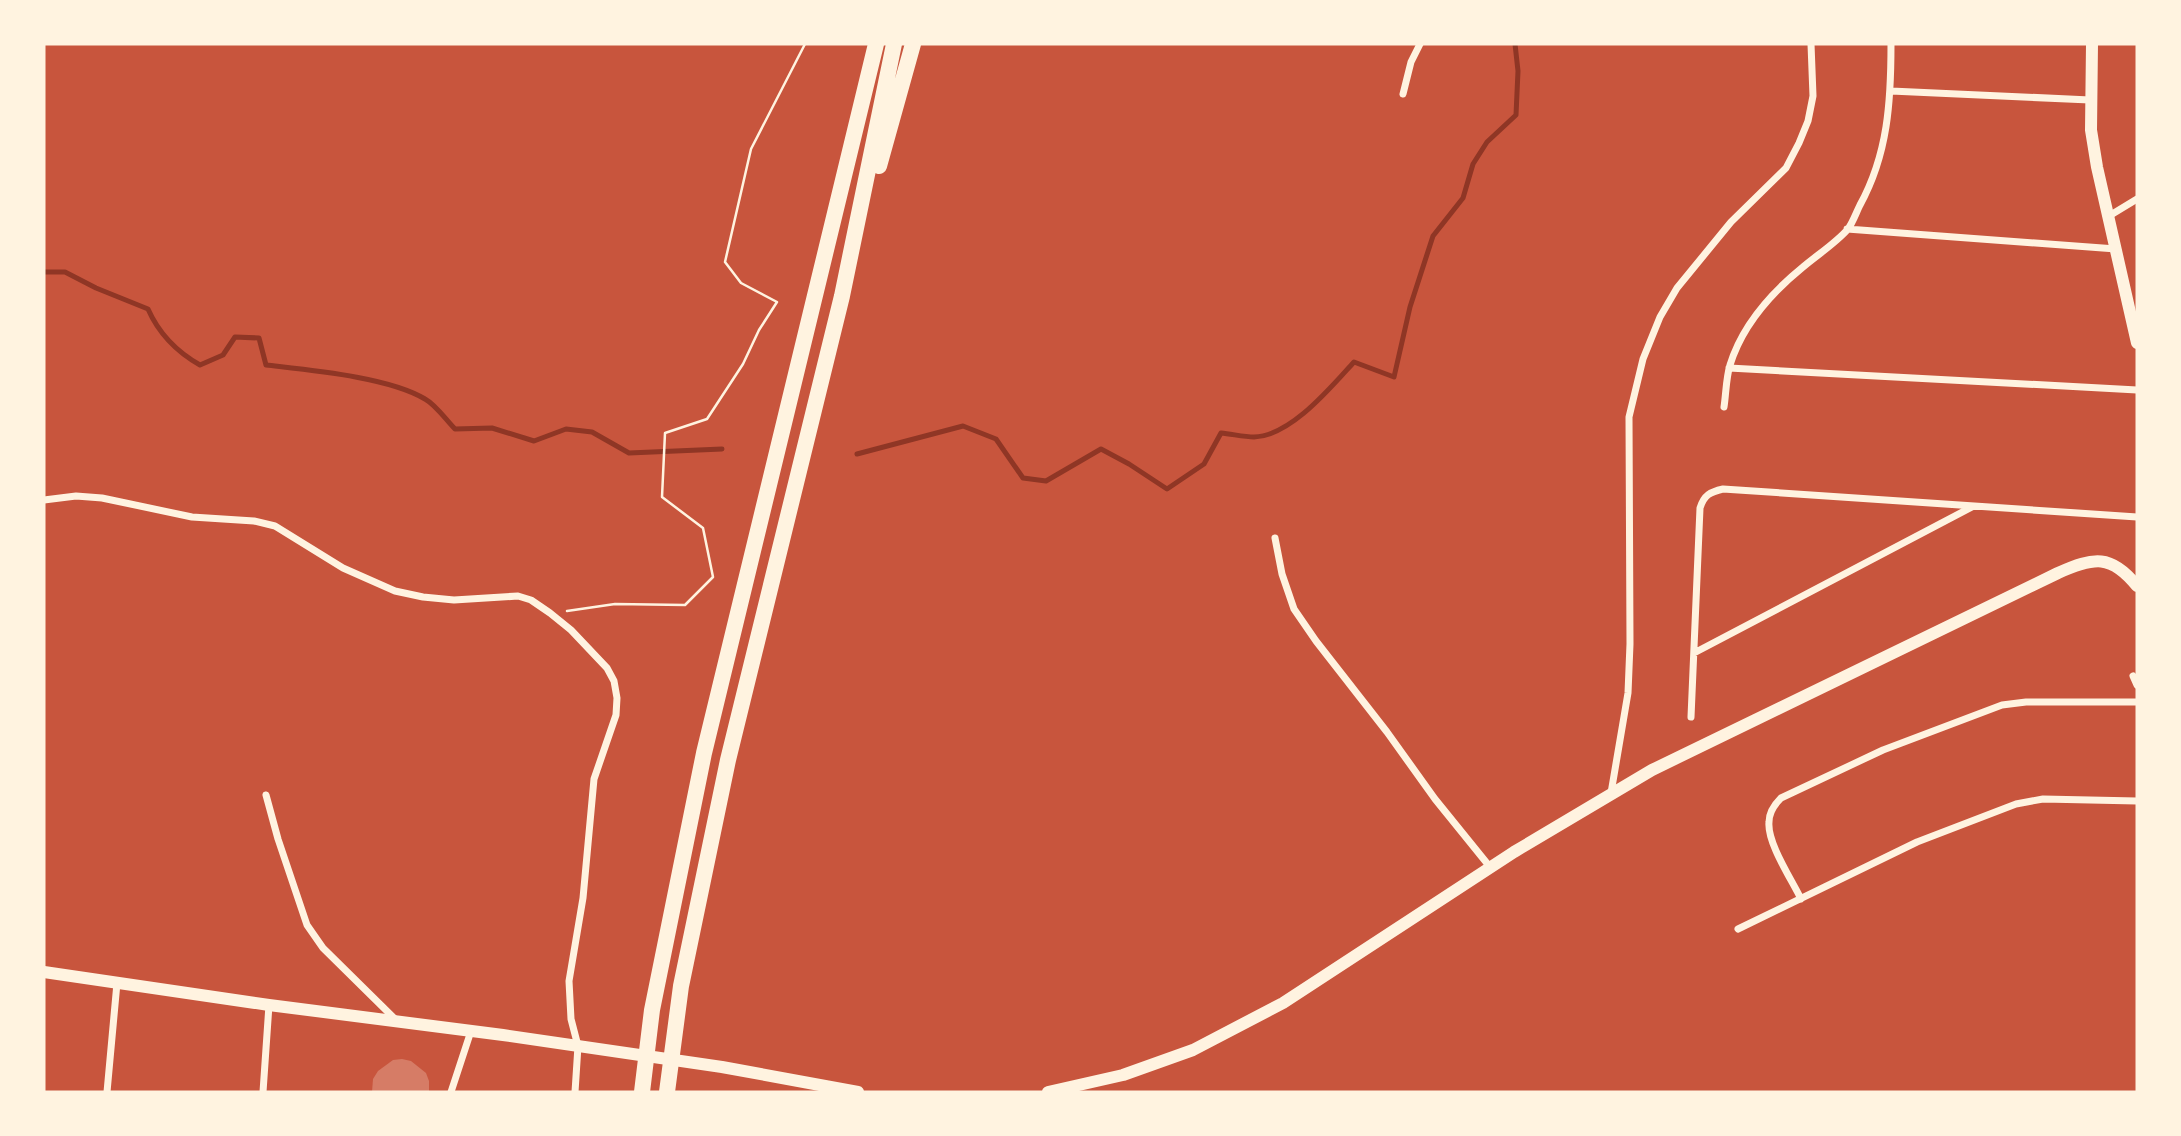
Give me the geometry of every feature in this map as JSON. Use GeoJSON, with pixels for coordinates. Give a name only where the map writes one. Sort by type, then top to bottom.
{"type":"FeatureCollection","features":[{"type":"Feature","properties":{"kind":"highway"},"geometry":{"type":"LineString","coordinates":[[642,1092],[652,1010],[702,765],[876,44]]}},
{"type":"Feature","properties":{"kind":"highway"},"geometry":{"type":"LineString","coordinates":[[842,296],[894,44]]}},
{"type":"Feature","properties":{"kind":"highway"},"geometry":{"type":"LineString","coordinates":[[667,1092],[681,986],[728,761],[904,44]]}},
{"type":"Feature","properties":{"kind":"highway"},"geometry":{"type":"LineString","coordinates":[[842,296],[913,44]]}},
{"type":"Feature","properties":{"kind":"street"},"geometry":{"type":"LineString","coordinates":[[1403,94],[1411,62],[1420,44]]}},
{"type":"Feature","properties":{"kind":"street"},"geometry":{"type":"LineString","coordinates":[[1611,794],[1628,693],[1629,417],[1643,359],[1660,317],[1677,288],[1731,222],[1786,168],[1808,121],[1812,96],[1811,44]]}},
{"type":"Feature","properties":{"kind":"street"},"geometry":{"type":"LineString","coordinates":[[1724,407],[1729,368],[1739,340],[1757,313],[1794,274],[1847,229],[1867,194],[1882,155],[1888,123],[1891,44]]}},
{"type":"Feature","properties":{"kind":"street"},"geometry":{"type":"LineString","coordinates":[[2092,44],[2090,100],[2093,142],[2137,337]]}},
{"type":"Feature","properties":{"kind":"street"},"geometry":{"type":"LineString","coordinates":[[1891,91],[2090,100]]}},
{"type":"Feature","properties":{"kind":"street"},"geometry":{"type":"LineString","coordinates":[[2109,216],[2137,199]]}},
{"type":"Feature","properties":{"kind":"street"},"geometry":{"type":"LineString","coordinates":[[1847,229],[2116,249]]}},
{"type":"Feature","properties":{"kind":"street"},"geometry":{"type":"LineString","coordinates":[[1729,368],[2137,390]]}},
{"type":"Feature","properties":{"kind":"street"},"geometry":{"type":"LineString","coordinates":[[1691,717],[1700,508],[1703,498],[1711,491],[1723,489],[2137,517]]}},
{"type":"Feature","properties":{"kind":"street"},"geometry":{"type":"LineString","coordinates":[[44,500],[76,496],[102,498],[192,517],[254,521],[275,526],[343,568],[395,591],[454,600],[519,596],[531,600],[571,630],[607,668],[614,681],[616,715],[594,779],[583,898],[569,981],[571,1019],[578,1046],[575,1092]]}},
{"type":"Feature","properties":{"kind":"street"},"geometry":{"type":"LineString","coordinates":[[1694,653],[1975,506]]}},
{"type":"Feature","properties":{"kind":"street"},"geometry":{"type":"LineString","coordinates":[[1276,538],[1282,574],[1294,609],[1435,799],[1490,867]]}},
{"type":"Feature","properties":{"kind":"street"},"geometry":{"type":"LineString","coordinates":[[1051,1092],[1123,1075],[1193,1050],[1283,1003],[1490,867],[1652,770],[2083,562],[2115,564],[2127,573],[2137,586]]}},
{"type":"Feature","properties":{"kind":"street"},"geometry":{"type":"LineString","coordinates":[[2133,676],[2137,685]]}},
{"type":"Feature","properties":{"kind":"street"},"geometry":{"type":"LineString","coordinates":[[1801,899],[1771,839],[1768,823],[1772,808],[1781,798],[1884,750],[2003,705],[2026,702],[2137,702]]}},
{"type":"Feature","properties":{"kind":"street"},"geometry":{"type":"LineString","coordinates":[[266,795],[307,925],[323,948],[396,1021]]}},
{"type":"Feature","properties":{"kind":"street"},"geometry":{"type":"LineString","coordinates":[[1738,929],[1917,842],[2016,804],[2043,799],[2137,801]]}},
{"type":"Feature","properties":{"kind":"street"},"geometry":{"type":"LineString","coordinates":[[44,972],[722,1067],[786,1081],[858,1092]]}},
{"type":"Feature","properties":{"kind":"street"},"geometry":{"type":"LineString","coordinates":[[107,1092],[117,983]]}},
{"type":"Feature","properties":{"kind":"street"},"geometry":{"type":"LineString","coordinates":[[263,1092],[269,1005]]}},
{"type":"Feature","properties":{"kind":"street"},"geometry":{"type":"LineString","coordinates":[[451,1092],[471,1030]]}},
{"type":"Feature","properties":{"kind":"path"},"geometry":{"type":"LineString","coordinates":[[550,613],[615,604],[685,605],[713,577],[703,528],[663,497],[665,433],[707,419],[743,364],[759,330],[777,302],[741,283],[725,262],[751,149],[805,44]]}},
{"type":"Feature","properties":{"kind":"building"},"geometry":{"type":"Polygon","coordinates":[[[393,1060],[411,1061],[426,1073],[429,1092],[372,1092],[373,1079],[378,1071],[393,1060]]]}},
{"type":"Feature","properties":{"kind":"waterway"},"geometry":{"type":"LineString","coordinates":[[857,454],[963,426],[996,439],[1023,478],[1046,481],[1101,449],[1167,489],[1204,464],[1221,433],[1254,437],[1268,435],[1282,428],[1309,408],[1354,362],[1394,377],[1410,307],[1433,236],[1463,198],[1473,164],[1487,142],[1516,115],[1518,71],[1515,44]]}},
{"type":"Feature","properties":{"kind":"waterway"},"geometry":{"type":"LineString","coordinates":[[44,272],[65,272],[148,309],[170,342],[200,365],[223,355],[235,337],[259,338],[266,365],[348,376],[410,391],[429,402],[455,429],[492,428],[534,441],[566,429],[592,432],[629,453],[722,449]]}}]}
